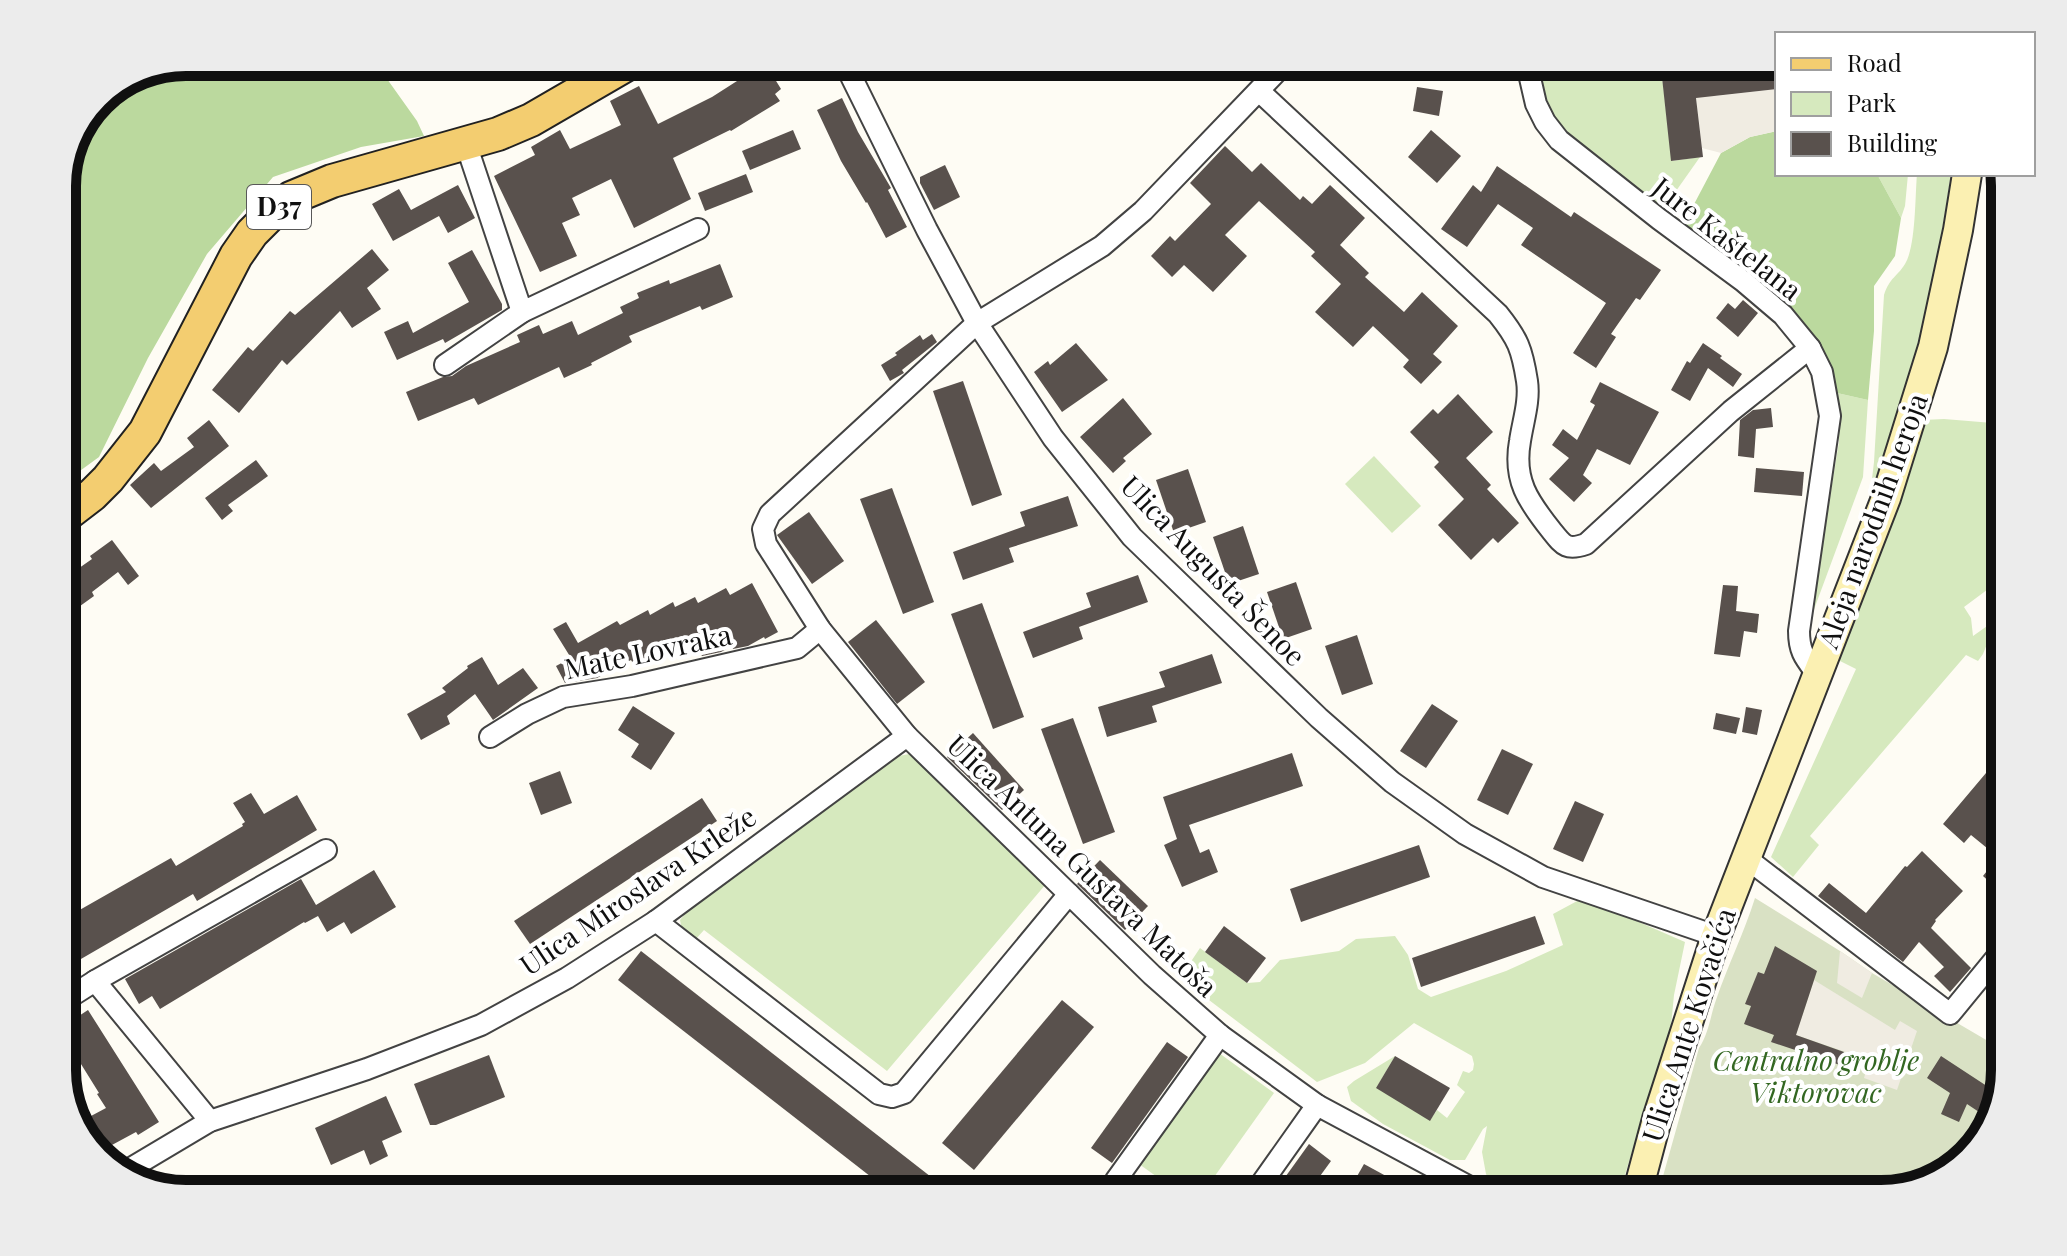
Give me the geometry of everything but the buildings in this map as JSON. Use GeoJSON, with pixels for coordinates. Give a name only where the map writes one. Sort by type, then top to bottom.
{"type":"FeatureCollection","features":[{"type":"Feature","properties":{"kind":"main road","name":"D37"},"geometry":{"type":"LineString","coordinates":[[76,507],[108,479],[140,439],[158,410],[236,256],[252,233],[274,211],[291,198],[321,185],[498,134],[531,120],[607,76]]}},
{"type":"Feature","properties":{"kind":"main road","name":"Aleja narodnih heroja"},"geometry":{"type":"LineString","coordinates":[[1746,858],[1886,498],[1933,347],[1967,176]]}},
{"type":"Feature","properties":{"kind":"main road","name":"Ulica Ante Kovačića"},"geometry":{"type":"LineString","coordinates":[[1641,1180],[1657,1119],[1716,936],[1746,858]]}},
{"type":"Feature","properties":{"kind":"street","name":"Ulica Augusta Šenoe"},"geometry":{"type":"LineString","coordinates":[[851,76],[977,323],[1053,438],[1132,537],[1310,710],[1392,782],[1465,834],[1543,877],[1716,936]]}},
{"type":"Feature","properties":{"kind":"street","name":"Ulica Antuna Gustava Matoša"},"geometry":{"type":"LineString","coordinates":[[1273,76],[1143,211],[1102,246],[977,323],[770,514],[763,529],[766,544],[820,629],[907,736],[1152,975],[1220,1035],[1317,1105],[1451,1180]]}},
{"type":"Feature","properties":{"kind":"street","name":"Jure Kaštelana"},"geometry":{"type":"LineString","coordinates":[[1530,76],[1536,104],[1559,140],[1783,315],[1810,348],[1822,372],[1830,416],[1799,631],[1799,646],[1817,674]]}},
{"type":"Feature","properties":{"kind":"street"},"geometry":{"type":"LineString","coordinates":[[1259,91],[1498,314],[1514,334],[1527,385],[1526,415],[1518,461],[1520,481],[1540,516],[1568,547],[1586,544],[1731,411],[1810,348]]}},
{"type":"Feature","properties":{"kind":"street"},"geometry":{"type":"LineString","coordinates":[[466,144],[522,312]]}},
{"type":"Feature","properties":{"kind":"street"},"geometry":{"type":"LineString","coordinates":[[445,365],[522,312],[698,229]]}},
{"type":"Feature","properties":{"kind":"street","name":"Mate Lovraka"},"geometry":{"type":"LineString","coordinates":[[490,737],[563,697],[632,686],[797,648],[820,629]]}},
{"type":"Feature","properties":{"kind":"street","name":"Ulica Miroslava Krleže"},"geometry":{"type":"LineString","coordinates":[[134,1166],[210,1121],[367,1069],[481,1025],[567,978],[656,921],[907,736]]}},
{"type":"Feature","properties":{"kind":"street"},"geometry":{"type":"LineString","coordinates":[[76,993],[326,850]]}},
{"type":"Feature","properties":{"kind":"street"},"geometry":{"type":"LineString","coordinates":[[1746,858],[1950,1014],[1991,964]]}},
{"type":"Feature","properties":{"kind":"street"},"geometry":{"type":"LineString","coordinates":[[656,921],[879,1094],[892,1097],[904,1093],[1069,894]]}},
{"type":"Feature","properties":{"kind":"street"},"geometry":{"type":"LineString","coordinates":[[95,981],[210,1121]]}},
{"type":"Feature","properties":{"kind":"street","name":"Ulica Antuna Gustava Matoša"},"geometry":{"type":"LineString","coordinates":[[1116,1180],[1220,1035]]}},
{"type":"Feature","properties":{"kind":"street"},"geometry":{"type":"LineString","coordinates":[[1264,1180],[1317,1105]]}},
{"type":"Feature","properties":{"kind":"green space"},"geometry":{"type":"Polygon","coordinates":[[[385,76],[424,136],[361,147],[273,177],[207,254],[148,358],[99,457],[76,474],[76,179],[87,138],[99,119],[131,91],[172,77],[385,76]]]}},
{"type":"Feature","properties":{"kind":"green space"},"geometry":{"type":"Polygon","coordinates":[[[1541,76],[1662,76],[1672,161],[1700,157],[1660,208],[1562,130],[1546,98],[1541,76]]]}},
{"type":"Feature","properties":{"kind":"green space"},"geometry":{"type":"Polygon","coordinates":[[[1775,131],[1775,176],[1878,176],[1901,218],[1895,256],[1874,286],[1868,400],[1837,393],[1830,363],[1795,314],[1682,227],[1721,153],[1750,137],[1775,131]]]}},
{"type":"Feature","properties":{"kind":"green space"},"geometry":{"type":"Polygon","coordinates":[[[1878,176],[1908,176],[1901,218],[1878,176]]]}},
{"type":"Feature","properties":{"kind":"green space"},"geometry":{"type":"Polygon","coordinates":[[[1917,176],[1951,176],[1926,332],[1900,421],[1869,504],[1884,295],[1909,256],[1917,176]]]}},
{"type":"Feature","properties":{"kind":"green space"},"geometry":{"type":"Polygon","coordinates":[[[1837,393],[1868,400],[1863,477],[1809,623],[1839,442],[1837,393]]]}},
{"type":"Feature","properties":{"kind":"green space"},"geometry":{"type":"Polygon","coordinates":[[[1923,420],[1991,423],[1991,525],[1986,571],[1991,572],[1991,587],[1964,607],[1971,618],[1973,636],[1990,624],[1991,634],[1978,661],[1966,655],[1810,836],[1819,845],[1793,877],[1771,857],[1856,669],[1836,659],[1923,420]]]}},
{"type":"Feature","properties":{"kind":"green space"},"geometry":{"type":"Polygon","coordinates":[[[1374,456],[1421,506],[1392,533],[1345,484],[1374,456]]]}},
{"type":"Feature","properties":{"kind":"green space"},"geometry":{"type":"Polygon","coordinates":[[[914,753],[1046,884],[887,1071],[704,930],[695,940],[682,930],[680,920],[899,756],[914,753]]]}},
{"type":"Feature","properties":{"kind":"green space","name":"Centralno groblje Viktorovac"},"geometry":{"type":"Polygon","coordinates":[[[1755,898],[1872,973],[1991,1043],[1990,1084],[1983,1112],[1959,1148],[1923,1172],[1895,1179],[1662,1180],[1699,1048],[1755,898]]]}},
{"type":"Feature","properties":{"kind":"green space"},"geometry":{"type":"Polygon","coordinates":[[[1579,900],[1685,942],[1671,1026],[1623,1180],[1489,1180],[1482,1152],[1487,1126],[1465,1160],[1450,1160],[1383,1124],[1351,1101],[1347,1087],[1395,1056],[1377,1087],[1430,1120],[1437,1110],[1447,1118],[1465,1092],[1457,1085],[1463,1071],[1469,1073],[1473,1070],[1472,1056],[1414,1023],[1365,1063],[1317,1082],[1180,978],[1200,948],[1247,983],[1260,982],[1280,960],[1339,951],[1356,939],[1395,936],[1408,955],[1418,989],[1431,997],[1506,971],[1563,945],[1553,914],[1579,900]]]}},
{"type":"Feature","properties":{"kind":"green space"},"geometry":{"type":"Polygon","coordinates":[[[1219,1053],[1274,1093],[1212,1180],[1161,1180],[1139,1164],[1219,1053]]]}},
{"type":"Feature","properties":{"kind":"shaded area"},"geometry":{"type":"Polygon","coordinates":[[[1695,89],[1716,96],[1775,89],[1775,131],[1750,137],[1721,153],[1702,148],[1695,89]]]}},
{"type":"Feature","properties":{"kind":"shaded area"},"geometry":{"type":"Polygon","coordinates":[[[1840,951],[1872,973],[1862,998],[1837,983],[1840,951]]]}},
{"type":"Feature","properties":{"kind":"shaded area"},"geometry":{"type":"Polygon","coordinates":[[[1814,980],[1895,1030],[1900,1021],[1917,1031],[1897,1090],[1864,1078],[1869,1060],[1796,1035],[1814,980]]]}}]}
